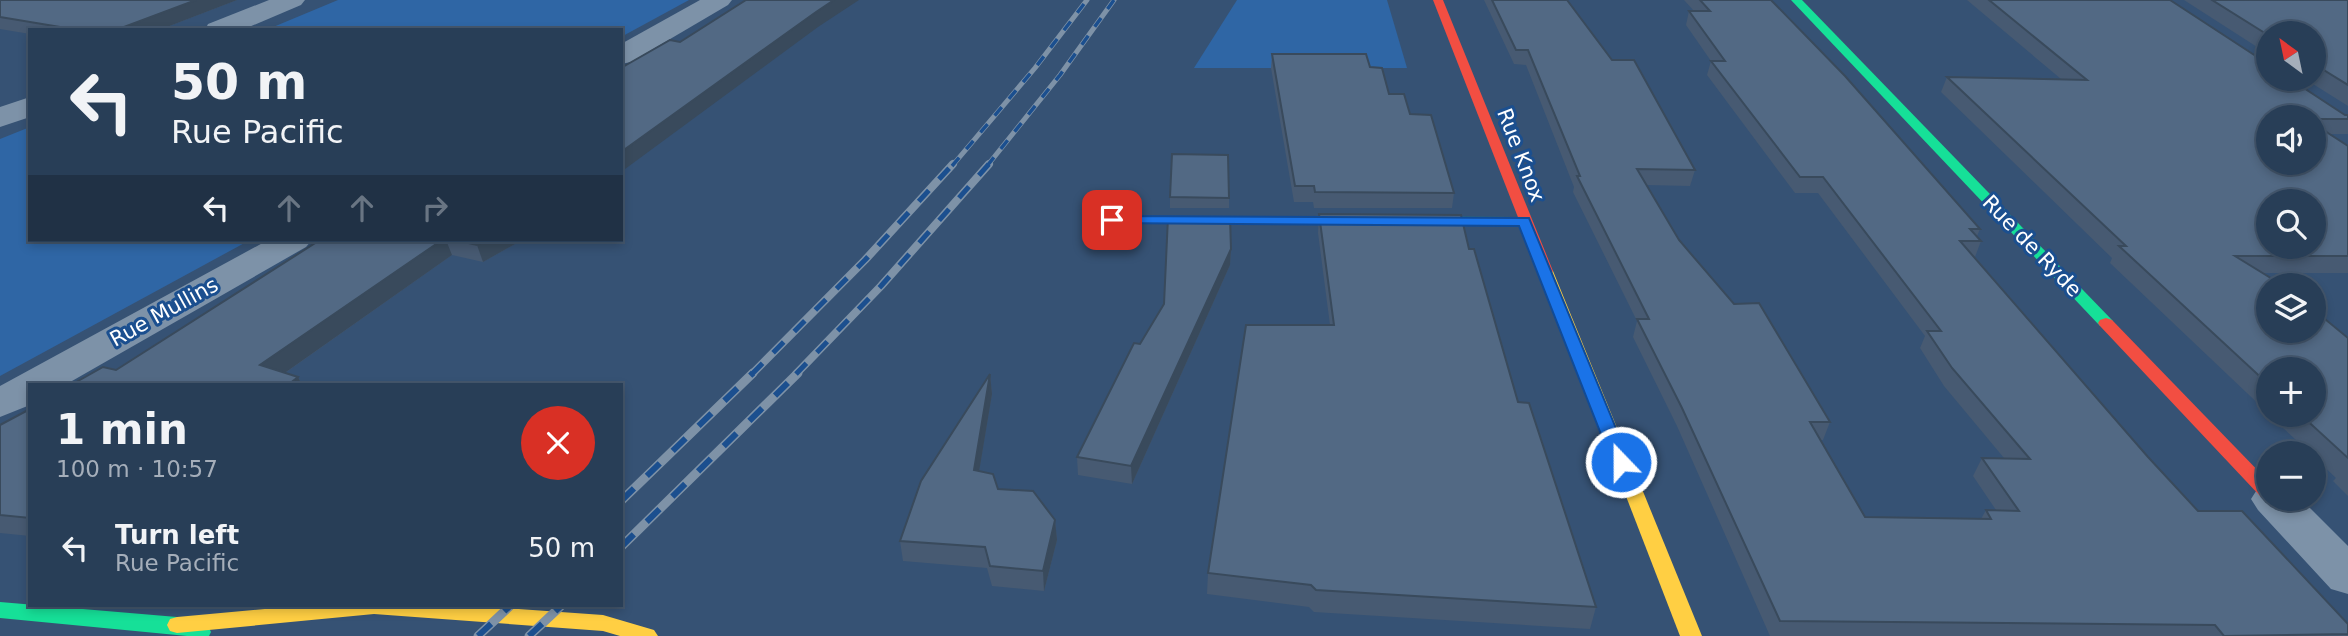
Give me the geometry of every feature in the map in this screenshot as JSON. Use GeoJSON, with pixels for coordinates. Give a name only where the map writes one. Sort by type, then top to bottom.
{"type":"FeatureCollection","features":[{"type":"Feature","properties":{"kind":"street"},"geometry":{"type":"LineString","coordinates":[[223,28],[292,0]]}},
{"type":"Feature","properties":{"kind":"street"},"geometry":{"type":"LineString","coordinates":[[623,55],[719,0]]}},
{"type":"Feature","properties":{"kind":"street","name":"Rue Knox"},"geometry":{"type":"LineString","coordinates":[[1438,0],[1691,636]]}},
{"type":"Feature","properties":{"kind":"street","name":"Rue de Ryde"},"geometry":{"type":"LineString","coordinates":[[1796,0],[2256,479]]}},
{"type":"Feature","properties":{"kind":"street"},"geometry":{"type":"LineString","coordinates":[[0,118],[28,107]]}},
{"type":"Feature","properties":{"kind":"street"},"geometry":{"type":"LineString","coordinates":[[1112,220],[1524,221]]}},
{"type":"Feature","properties":{"kind":"street","name":"Rue Mullins"},"geometry":{"type":"LineString","coordinates":[[37,383],[290,242]]}},
{"type":"Feature","properties":{"kind":"street","name":"Rue Mullins"},"geometry":{"type":"LineString","coordinates":[[0,404],[28,388]]}},
{"type":"Feature","properties":{"kind":"street"},"geometry":{"type":"LineString","coordinates":[[2286,511],[2348,576]]}},
{"type":"Feature","properties":{"kind":"street"},"geometry":{"type":"LineString","coordinates":[[0,610],[177,625],[364,607]]}},
{"type":"Feature","properties":{"kind":"street"},"geometry":{"type":"LineString","coordinates":[[387,607],[603,623],[647,636]]}},
{"type":"Feature","properties":{"kind":"street"},"geometry":{"type":"LineString","coordinates":[[177,625],[216,636]]}},
{"type":"Feature","properties":{"kind":"shaded area"},"geometry":{"type":"Polygon","coordinates":[[[338,0],[689,0],[623,36],[623,28],[271,28],[338,0]]]}},
{"type":"Feature","properties":{"kind":"shaded area"},"geometry":{"type":"Polygon","coordinates":[[[1237,0],[1387,0],[1407,68],[1194,68],[1237,0]]]}},
{"type":"Feature","properties":{"kind":"shaded area"},"geometry":{"type":"Polygon","coordinates":[[[28,128],[28,242],[246,242],[0,376],[0,139],[28,128]]]}},
{"type":"Feature","properties":{"kind":"building"},"geometry":{"type":"Polygon","coordinates":[[[0,0],[196,0],[121,28],[66,28],[0,17],[0,0]]]}},
{"type":"Feature","properties":{"kind":"building"},"geometry":{"type":"Polygon","coordinates":[[[746,0],[834,0],[623,151],[623,67],[670,40],[680,42],[746,0]]]}},
{"type":"Feature","properties":{"kind":"building"},"geometry":{"type":"Polygon","coordinates":[[[1492,0],[1567,0],[1612,60],[1634,60],[1695,170],[1637,169],[1679,240],[1734,304],[1759,303],[1830,422],[1810,422],[1865,517],[1991,519],[1986,510],[2019,511],[1982,458],[2030,459],[1952,368],[1927,331],[1941,331],[1823,177],[1800,177],[1711,61],[1725,61],[1689,11],[1710,11],[1700,0],[1771,0],[1845,76],[1980,229],[1970,229],[1981,241],[1960,241],[2148,457],[2198,511],[2242,511],[2348,624],[2348,634],[2224,636],[2215,625],[1780,621],[1682,408],[1637,319],[1649,319],[1577,176],[1580,176],[1528,50],[1516,50],[1492,0]]]}},
{"type":"Feature","properties":{"kind":"building"},"geometry":{"type":"Polygon","coordinates":[[[1989,0],[2170,0],[2256,56],[2256,91],[2308,91],[2348,115],[2348,119],[2326,119],[2326,105],[2256,105],[2256,175],[2326,175],[2326,132],[2348,146],[2348,256],[2326,256],[2326,189],[2256,189],[2256,256],[2235,256],[2263,273],[2256,273],[2256,343],[2326,343],[2326,320],[2348,338],[2348,458],[2314,427],[2326,427],[2326,357],[2256,357],[2256,373],[2119,246],[2126,246],[1947,77],[2087,80],[1989,0]]]}},
{"type":"Feature","properties":{"kind":"building"},"geometry":{"type":"Polygon","coordinates":[[[2212,0],[2348,0],[2348,85],[2326,71],[2326,21],[2256,21],[2256,28],[2212,0]]]}},
{"type":"Feature","properties":{"kind":"building"},"geometry":{"type":"Polygon","coordinates":[[[1272,54],[1366,54],[1370,67],[1382,68],[1389,94],[1404,94],[1410,114],[1431,115],[1454,193],[1315,192],[1314,186],[1295,186],[1272,54]]]}},
{"type":"Feature","properties":{"kind":"building"},"geometry":{"type":"Polygon","coordinates":[[[1172,154],[1228,155],[1229,198],[1170,197],[1172,154]]]}},
{"type":"Feature","properties":{"kind":"building"},"geometry":{"type":"Polygon","coordinates":[[[1319,214],[1461,215],[1469,249],[1474,249],[1518,402],[1529,403],[1596,607],[1316,590],[1311,585],[1208,573],[1246,325],[1334,325],[1319,214]]]}},
{"type":"Feature","properties":{"kind":"building"},"geometry":{"type":"Polygon","coordinates":[[[1168,217],[1230,217],[1231,249],[1131,466],[1077,457],[1134,343],[1140,344],[1164,304],[1168,217]]]}},
{"type":"Feature","properties":{"kind":"building"},"geometry":{"type":"Polygon","coordinates":[[[317,242],[439,242],[260,365],[298,377],[293,381],[298,383],[75,383],[103,367],[116,370],[317,242]]]}},
{"type":"Feature","properties":{"kind":"building"},"geometry":{"type":"Polygon","coordinates":[[[990,374],[974,470],[993,474],[998,489],[1033,491],[1055,520],[1043,571],[990,566],[985,547],[900,541],[921,481],[990,374]]]}},
{"type":"Feature","properties":{"kind":"building"},"geometry":{"type":"Polygon","coordinates":[[[28,410],[28,518],[0,515],[0,425],[28,410]]]}},
{"type":"Feature","properties":{"kind":"railway"},"geometry":{"type":"LineString","coordinates":[[952,166],[1035,68],[1087,0]]}},
{"type":"Feature","properties":{"kind":"railway"},"geometry":{"type":"LineString","coordinates":[[987,166],[1060,75],[1114,0]]}},
{"type":"Feature","properties":{"kind":"railway"},"geometry":{"type":"LineString","coordinates":[[753,373],[865,260],[953,164]]}},
{"type":"Feature","properties":{"kind":"railway"},"geometry":{"type":"LineString","coordinates":[[796,374],[881,286],[989,164]]}},
{"type":"Feature","properties":{"kind":"railway"},"geometry":{"type":"LineString","coordinates":[[623,499],[753,373]]}},
{"type":"Feature","properties":{"kind":"railway"},"geometry":{"type":"LineString","coordinates":[[623,545],[798,373]]}},
{"type":"Feature","properties":{"kind":"railway"},"geometry":{"type":"LineString","coordinates":[[478,636],[509,607]]}},
{"type":"Feature","properties":{"kind":"railway"},"geometry":{"type":"LineString","coordinates":[[529,636],[560,607]]}},
{"type":"Feature","properties":{"kind":"traffic: fast"},"geometry":{"type":"LineString","coordinates":[[1796,0],[2106,323]]}},
{"type":"Feature","properties":{"kind":"traffic: fast"},"geometry":{"type":"LineString","coordinates":[[1112,220],[1524,221]]}},
{"type":"Feature","properties":{"kind":"traffic: fast"},"geometry":{"type":"LineString","coordinates":[[0,610],[177,625],[201,632]]}},
{"type":"Feature","properties":{"kind":"traffic: slow"},"geometry":{"type":"LineString","coordinates":[[1546,271],[1691,636]]}},
{"type":"Feature","properties":{"kind":"traffic: slow"},"geometry":{"type":"LineString","coordinates":[[177,625],[364,607]]}},
{"type":"Feature","properties":{"kind":"traffic: slow"},"geometry":{"type":"LineString","coordinates":[[387,607],[603,623],[647,636]]}},
{"type":"Feature","properties":{"kind":"traffic: jam"},"geometry":{"type":"LineString","coordinates":[[1438,0],[1546,271]]}},
{"type":"Feature","properties":{"kind":"traffic: jam"},"geometry":{"type":"LineString","coordinates":[[2106,323],[2256,479]]}},
{"type":"Feature","properties":{"kind":"route"},"geometry":{"type":"LineString","coordinates":[[1112,220],[1524,221],[1621,462]]}}]}
